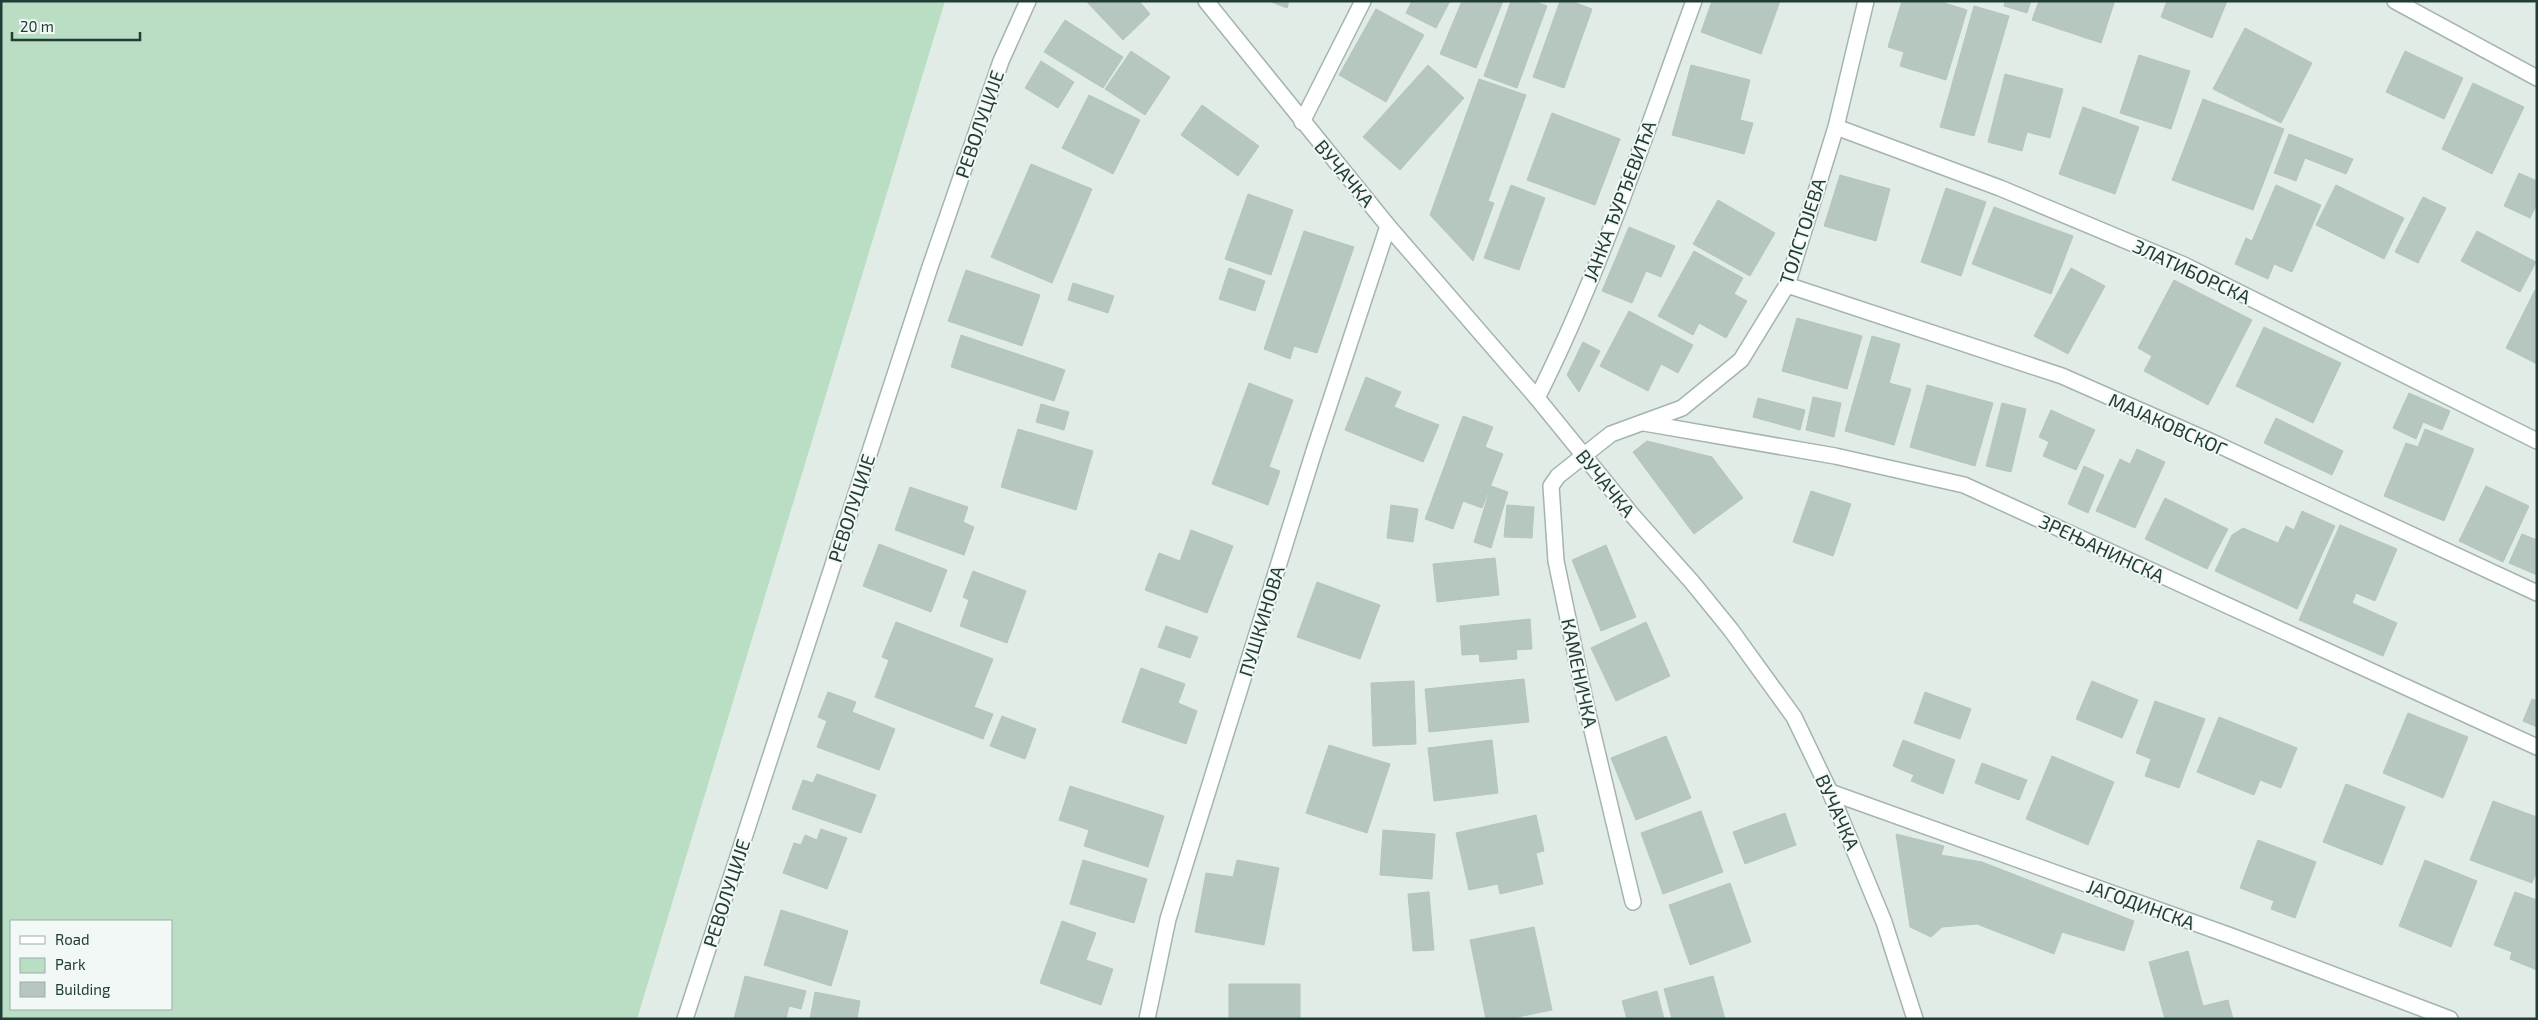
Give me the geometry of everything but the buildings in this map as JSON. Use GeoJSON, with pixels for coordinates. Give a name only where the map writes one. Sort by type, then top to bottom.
{"type":"FeatureCollection","features":[{"type":"Feature","properties":{"kind":"street","name":"РЕВОЛУЦИЈЕ"},"geometry":{"type":"LineString","coordinates":[[685,1019],[929,270],[1001,61],[1028,1]]}},
{"type":"Feature","properties":{"kind":"street","name":"ВУЧАЧКА"},"geometry":{"type":"LineString","coordinates":[[1206,1],[1388,226],[1537,398],[1731,630],[1794,717],[1830,792],[1884,922],[1915,1019]]}},
{"type":"Feature","properties":{"kind":"street"},"geometry":{"type":"LineString","coordinates":[[1302,122],[1363,1]]}},
{"type":"Feature","properties":{"kind":"street","name":"ЈАНКА ЂУРЂЕВИЋА"},"geometry":{"type":"LineString","coordinates":[[1537,398],[1558,355],[1615,214],[1694,1]]}},
{"type":"Feature","properties":{"kind":"street","name":"ТОЛСТОЈЕВА"},"geometry":{"type":"LineString","coordinates":[[1584,455],[1611,434],[1682,408],[1741,360],[1787,285],[1836,128],[1866,1]]}},
{"type":"Feature","properties":{"kind":"street"},"geometry":{"type":"LineString","coordinates":[[2395,1],[2537,78]]}},
{"type":"Feature","properties":{"kind":"street","name":"ЗЛАТИБОРСКА"},"geometry":{"type":"LineString","coordinates":[[1836,128],[2000,188],[2184,264],[2537,441]]}},
{"type":"Feature","properties":{"kind":"street","name":"ПУШКИНОВА"},"geometry":{"type":"LineString","coordinates":[[1147,1019],[1168,918],[1314,451],[1388,226]]}},
{"type":"Feature","properties":{"kind":"street","name":"МАЈАКОВСКОГ"},"geometry":{"type":"LineString","coordinates":[[1787,285],[2062,376],[2212,442],[2537,593]]}},
{"type":"Feature","properties":{"kind":"street","name":"ЗРЕЊАНИНСКА"},"geometry":{"type":"LineString","coordinates":[[1643,423],[1834,456],[1964,485],[2537,747]]}},
{"type":"Feature","properties":{"kind":"street","name":"КАМЕНИЧКА"},"geometry":{"type":"LineString","coordinates":[[1584,455],[1558,476],[1551,486],[1556,561],[1586,705],[1633,902]]}},
{"type":"Feature","properties":{"kind":"street","name":"ЈАГОДИНСКА"},"geometry":{"type":"LineString","coordinates":[[1830,792],[2231,936],[2450,1019]]}},
{"type":"Feature","properties":{"kind":"green space"},"geometry":{"type":"Polygon","coordinates":[[[1,1],[945,1],[637,1019],[1,1019],[1,1]]]}}]}
